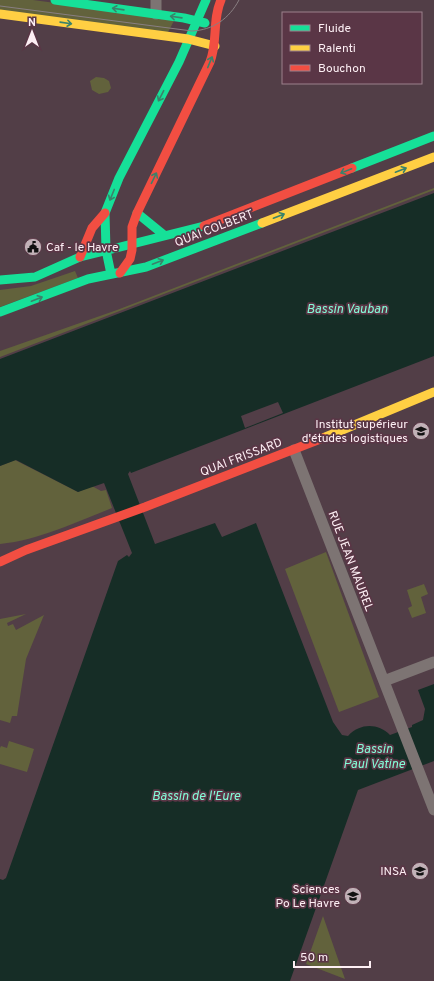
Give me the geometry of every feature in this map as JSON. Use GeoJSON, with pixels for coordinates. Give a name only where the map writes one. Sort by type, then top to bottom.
{"type":"FeatureCollection","features":[{"type":"Feature","properties":{"kind":"main road"},"geometry":{"type":"LineString","coordinates":[[55,0],[196,20],[214,26]]}},
{"type":"Feature","properties":{"kind":"main road"},"geometry":{"type":"LineString","coordinates":[[111,274],[106,250],[105,213],[119,178],[179,62],[206,0]]}},
{"type":"Feature","properties":{"kind":"main road"},"geometry":{"type":"LineString","coordinates":[[120,273],[130,259],[132,250],[130,242],[132,227],[137,214],[204,77],[215,46],[214,26],[216,10],[221,0]]}},
{"type":"Feature","properties":{"kind":"main road"},"geometry":{"type":"LineString","coordinates":[[0,14],[188,40],[215,46]]}},
{"type":"Feature","properties":{"kind":"main road","name":"QUAI COLBERT"},"geometry":{"type":"LineString","coordinates":[[0,280],[35,277],[80,257],[130,242],[194,230],[434,136]]}},
{"type":"Feature","properties":{"kind":"main road","name":"QUAI COLBERT"},"geometry":{"type":"LineString","coordinates":[[0,312],[85,280],[146,267],[434,157]]}},
{"type":"Feature","properties":{"kind":"main road"},"geometry":{"type":"LineString","coordinates":[[80,257],[90,229],[94,222],[105,213]]}},
{"type":"Feature","properties":{"kind":"main road"},"geometry":{"type":"LineString","coordinates":[[137,214],[164,235]]}},
{"type":"Feature","properties":{"kind":"main road","name":"QUAI FRISSARD"},"geometry":{"type":"LineString","coordinates":[[26,550],[145,507],[275,455],[310,444],[339,430],[434,392]]}},
{"type":"Feature","properties":{"kind":"main road"},"geometry":{"type":"LineString","coordinates":[[0,553],[26,550]]}},
{"type":"Feature","properties":{"kind":"main road"},"geometry":{"type":"LineString","coordinates":[[0,562],[26,550]]}},
{"type":"Feature","properties":{"kind":"street"},"geometry":{"type":"LineString","coordinates":[[156,0],[156,14]]}},
{"type":"Feature","properties":{"kind":"street","name":"RUE JEAN MAUREL"},"geometry":{"type":"LineString","coordinates":[[294,450],[434,810]]}},
{"type":"Feature","properties":{"kind":"street"},"geometry":{"type":"LineString","coordinates":[[384,681],[434,662]]}},
{"type":"Feature","properties":{"kind":"shaded area"},"geometry":{"type":"Polygon","coordinates":[[[0,0],[33,0],[175,19],[167,34],[0,11],[0,0]]]}},
{"type":"Feature","properties":{"kind":"shaded area"},"geometry":{"type":"Polygon","coordinates":[[[96,77],[104,78],[109,81],[111,88],[108,92],[99,94],[92,90],[90,81],[96,77]]]}},
{"type":"Feature","properties":{"kind":"shaded area"},"geometry":{"type":"Polygon","coordinates":[[[434,188],[434,190],[0,357],[0,351],[117,310],[434,188]]]}},
{"type":"Feature","properties":{"kind":"shaded area"},"geometry":{"type":"Polygon","coordinates":[[[75,271],[78,278],[0,307],[0,290],[31,286],[75,271]]]}},
{"type":"Feature","properties":{"kind":"shaded area"},"geometry":{"type":"Polygon","coordinates":[[[15,460],[78,492],[92,486],[101,491],[106,490],[112,508],[43,535],[0,544],[0,466],[15,460]]]}},
{"type":"Feature","properties":{"kind":"shaded area"},"geometry":{"type":"Polygon","coordinates":[[[326,552],[379,697],[339,712],[285,569],[326,552]]]}},
{"type":"Feature","properties":{"kind":"shaded area"},"geometry":{"type":"Polygon","coordinates":[[[424,584],[428,594],[421,597],[426,613],[412,618],[408,608],[412,606],[407,590],[424,584]]]}},
{"type":"Feature","properties":{"kind":"shaded area"},"geometry":{"type":"Polygon","coordinates":[[[26,614],[7,623],[8,626],[13,624],[16,630],[44,615],[26,659],[17,716],[12,716],[10,723],[0,720],[0,619],[26,614]]]}},
{"type":"Feature","properties":{"kind":"shaded area"},"geometry":{"type":"Polygon","coordinates":[[[9,741],[34,749],[27,772],[0,764],[0,748],[1,746],[7,748],[9,741]]]}},
{"type":"Feature","properties":{"kind":"shaded area"},"geometry":{"type":"Polygon","coordinates":[[[323,916],[345,979],[306,964],[323,916]]]}},
{"type":"Feature","properties":{"kind":"water","name":"Bassin de l'Eure"},"geometry":{"type":"Polygon","coordinates":[[[434,193],[434,356],[131,473],[130,471],[128,474],[155,544],[215,523],[222,537],[256,523],[333,722],[342,735],[348,736],[358,729],[369,726],[380,728],[390,735],[412,727],[412,725],[423,720],[425,709],[418,690],[434,684],[434,761],[358,790],[290,981],[0,981],[0,879],[3,880],[6,878],[118,561],[127,555],[129,557],[132,553],[104,483],[78,492],[16,460],[0,466],[0,359],[434,193]]]}},
{"type":"Feature","properties":{"kind":"pier"},"geometry":{"type":"Polygon","coordinates":[[[278,402],[283,413],[245,428],[241,416],[278,402]]]}},
{"type":"Feature","properties":{"kind":"tram line"},"geometry":{"type":"LineString","coordinates":[[0,6],[192,31],[207,28],[220,22],[230,13],[239,0]]}},
{"type":"Feature","properties":{"kind":"traffic: fast"},"geometry":{"type":"LineString","coordinates":[[55,0],[184,18],[205,23]]}},
{"type":"Feature","properties":{"kind":"traffic: fast"},"geometry":{"type":"LineString","coordinates":[[111,274],[106,250],[105,213],[119,178],[179,62],[206,0]]}},
{"type":"Feature","properties":{"kind":"traffic: fast"},"geometry":{"type":"LineString","coordinates":[[352,168],[434,136]]}},
{"type":"Feature","properties":{"kind":"traffic: fast"},"geometry":{"type":"LineString","coordinates":[[137,213],[164,235]]}},
{"type":"Feature","properties":{"kind":"traffic: fast"},"geometry":{"type":"LineString","coordinates":[[0,312],[88,279],[146,267],[262,223]]}},
{"type":"Feature","properties":{"kind":"traffic: fast"},"geometry":{"type":"LineString","coordinates":[[0,280],[35,277],[80,257],[204,226]]}},
{"type":"Feature","properties":{"kind":"traffic: slow"},"geometry":{"type":"LineString","coordinates":[[0,14],[188,39],[215,46]]}},
{"type":"Feature","properties":{"kind":"traffic: slow"},"geometry":{"type":"LineString","coordinates":[[262,223],[434,157]]}},
{"type":"Feature","properties":{"kind":"traffic: slow"},"geometry":{"type":"LineString","coordinates":[[323,438],[434,392]]}},
{"type":"Feature","properties":{"kind":"traffic: jam"},"geometry":{"type":"LineString","coordinates":[[120,273],[130,259],[132,250],[132,227],[137,213],[210,62],[214,47],[218,8],[221,0]]}},
{"type":"Feature","properties":{"kind":"traffic: jam"},"geometry":{"type":"LineString","coordinates":[[204,226],[352,168]]}},
{"type":"Feature","properties":{"kind":"traffic: jam"},"geometry":{"type":"LineString","coordinates":[[80,257],[92,228],[105,213]]}},
{"type":"Feature","properties":{"kind":"traffic: jam"},"geometry":{"type":"LineString","coordinates":[[0,562],[26,550],[145,507],[323,438]]}},
{"type":"Feature","properties":{"kind":"place","name":"Caf - le Havre"},"geometry":{"type":"Point","coordinates":[33,247]}},
{"type":"Feature","properties":{"kind":"place","name":"Institut supérieur d'études logistiques"},"geometry":{"type":"Point","coordinates":[421,431]}},
{"type":"Feature","properties":{"kind":"place","name":"INSA"},"geometry":{"type":"Point","coordinates":[420,871]}},
{"type":"Feature","properties":{"kind":"place","name":"Sciences Po Le Havre"},"geometry":{"type":"Point","coordinates":[353,896]}},
{"type":"Feature","properties":{"kind":"water label","name":"Bassin Vauban"},"geometry":{"type":"Point","coordinates":[347,308]}},
{"type":"Feature","properties":{"kind":"water label","name":"Bassin Paul Vatine"},"geometry":{"type":"Point","coordinates":[374,756]}}]}
